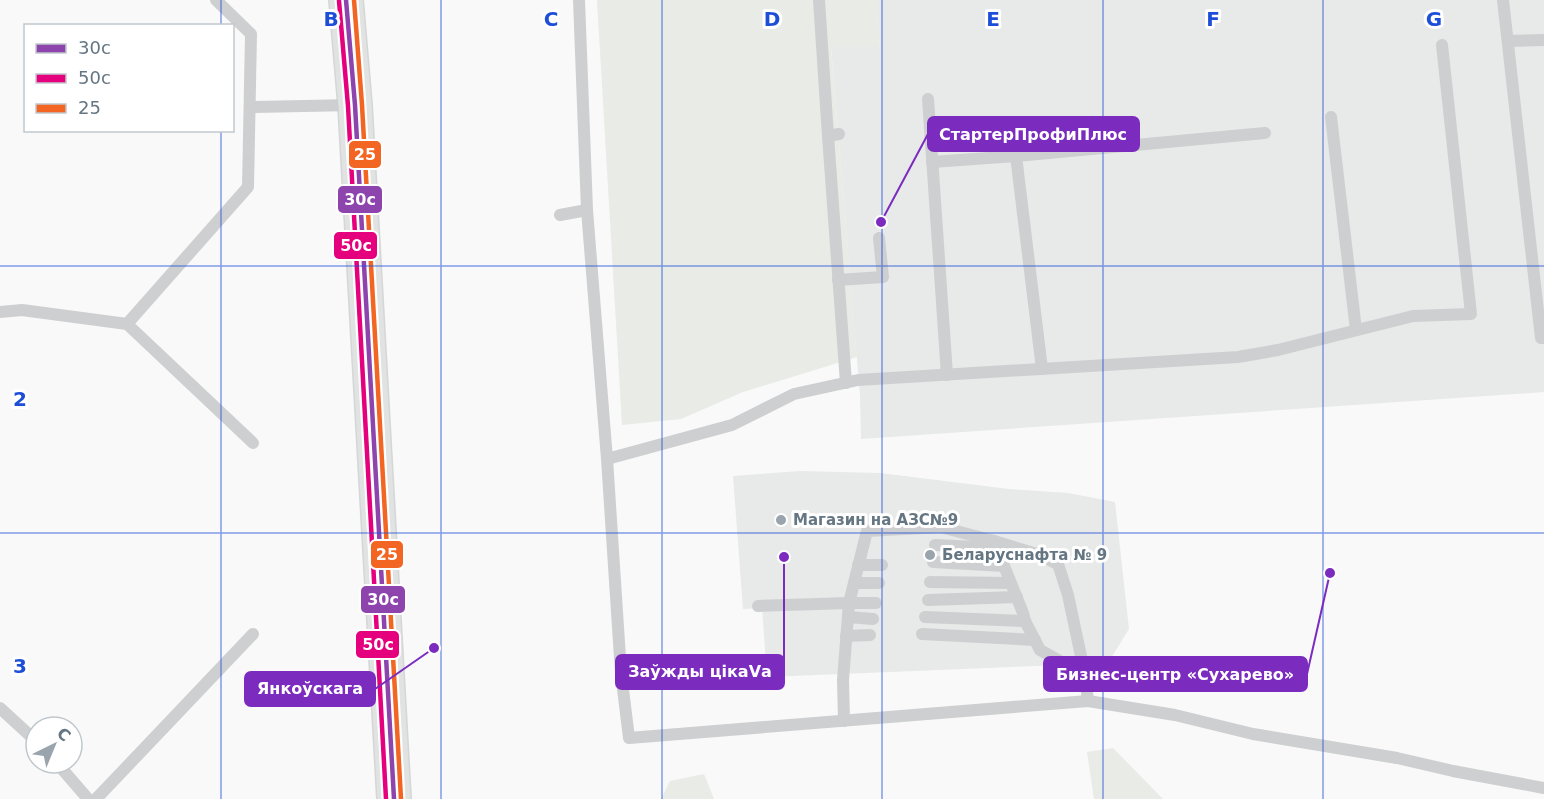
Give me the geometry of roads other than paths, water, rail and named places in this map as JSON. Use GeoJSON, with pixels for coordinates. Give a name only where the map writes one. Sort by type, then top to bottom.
{"type":"FeatureCollection","features":[{"type":"Feature","properties":{"kind":"main road"},"geometry":{"type":"LineString","coordinates":[[346,0],[355,105],[394,799]]}},
{"type":"Feature","properties":{"kind":"lane"},"geometry":{"type":"LineString","coordinates":[[127,324],[248,187],[251,34],[216,0]]}},
{"type":"Feature","properties":{"kind":"lane"},"geometry":{"type":"LineString","coordinates":[[579,0],[587,210],[621,673],[629,738],[1088,700],[1175,715],[1253,734],[1397,758],[1544,788]]}},
{"type":"Feature","properties":{"kind":"lane"},"geometry":{"type":"LineString","coordinates":[[819,0],[833,135],[838,280],[846,383]]}},
{"type":"Feature","properties":{"kind":"lane"},"geometry":{"type":"LineString","coordinates":[[1503,0],[1541,338],[1544,338]]}},
{"type":"Feature","properties":{"kind":"lane"},"geometry":{"type":"LineString","coordinates":[[1508,41],[1544,40]]}},
{"type":"Feature","properties":{"kind":"lane"},"geometry":{"type":"LineString","coordinates":[[607,459],[732,425],[794,394],[858,380],[1238,357],[1278,350],[1413,316],[1471,314],[1442,45]]}},
{"type":"Feature","properties":{"kind":"lane"},"geometry":{"type":"LineString","coordinates":[[928,99],[947,375]]}},
{"type":"Feature","properties":{"kind":"lane"},"geometry":{"type":"LineString","coordinates":[[250,107],[355,105]]}},
{"type":"Feature","properties":{"kind":"lane"},"geometry":{"type":"LineString","coordinates":[[1331,117],[1356,330]]}},
{"type":"Feature","properties":{"kind":"lane"},"geometry":{"type":"LineString","coordinates":[[932,162],[1265,134]]}},
{"type":"Feature","properties":{"kind":"lane"},"geometry":{"type":"LineString","coordinates":[[1016,156],[1042,369]]}},
{"type":"Feature","properties":{"kind":"lane"},"geometry":{"type":"LineString","coordinates":[[560,215],[587,210]]}},
{"type":"Feature","properties":{"kind":"lane"},"geometry":{"type":"LineString","coordinates":[[838,280],[883,278],[879,238]]}},
{"type":"Feature","properties":{"kind":"lane"},"geometry":{"type":"LineString","coordinates":[[0,312],[22,310],[127,324],[253,443]]}},
{"type":"Feature","properties":{"kind":"lane"},"geometry":{"type":"LineString","coordinates":[[844,721],[843,680],[849,603],[867,531],[941,527],[1037,554],[1058,564],[1068,595],[1088,700]]}},
{"type":"Feature","properties":{"kind":"lane"},"geometry":{"type":"LineString","coordinates":[[935,545],[995,544]]}},
{"type":"Feature","properties":{"kind":"lane"},"geometry":{"type":"LineString","coordinates":[[995,544],[1025,621],[1040,650],[1085,675]]}},
{"type":"Feature","properties":{"kind":"lane"},"geometry":{"type":"LineString","coordinates":[[933,562],[1004,566]]}},
{"type":"Feature","properties":{"kind":"lane"},"geometry":{"type":"LineString","coordinates":[[858,566],[882,565]]}},
{"type":"Feature","properties":{"kind":"lane"},"geometry":{"type":"LineString","coordinates":[[930,582],[1010,583]]}},
{"type":"Feature","properties":{"kind":"lane"},"geometry":{"type":"LineString","coordinates":[[854,583],[879,583]]}},
{"type":"Feature","properties":{"kind":"lane"},"geometry":{"type":"LineString","coordinates":[[928,600],[1017,597]]}},
{"type":"Feature","properties":{"kind":"lane"},"geometry":{"type":"LineString","coordinates":[[758,606],[876,603]]}},
{"type":"Feature","properties":{"kind":"lane"},"geometry":{"type":"LineString","coordinates":[[848,617],[873,619]]}},
{"type":"Feature","properties":{"kind":"lane"},"geometry":{"type":"LineString","coordinates":[[925,617],[1025,621]]}},
{"type":"Feature","properties":{"kind":"lane"},"geometry":{"type":"LineString","coordinates":[[96,799],[254,634]]}},
{"type":"Feature","properties":{"kind":"lane"},"geometry":{"type":"LineString","coordinates":[[922,634],[1035,639]]}},
{"type":"Feature","properties":{"kind":"lane"},"geometry":{"type":"LineString","coordinates":[[846,636],[870,635]]}},
{"type":"Feature","properties":{"kind":"lane"},"geometry":{"type":"LineString","coordinates":[[0,708],[24,730]]}},
{"type":"Feature","properties":{"kind":"lane"},"geometry":{"type":"LineString","coordinates":[[67,775],[88,799]]}},
{"type":"Feature","properties":{"kind":"place","name":"СтартерПрофиПлюс"},"geometry":{"type":"Point","coordinates":[881,222]}},
{"type":"Feature","properties":{"kind":"place","name":"Магазин на АЗС№9"},"geometry":{"type":"Point","coordinates":[781,520]}},
{"type":"Feature","properties":{"kind":"place","name":"Беларуснафта № 9"},"geometry":{"type":"Point","coordinates":[930,555]}},
{"type":"Feature","properties":{"kind":"place","name":"Заўжды цікаVа"},"geometry":{"type":"Point","coordinates":[784,557]}},
{"type":"Feature","properties":{"kind":"place","name":"Бизнес-центр «Сухарево»"},"geometry":{"type":"Point","coordinates":[1330,573]}},
{"type":"Feature","properties":{"kind":"place","name":"Янкоўскага"},"geometry":{"type":"Point","coordinates":[434,648]}}]}
